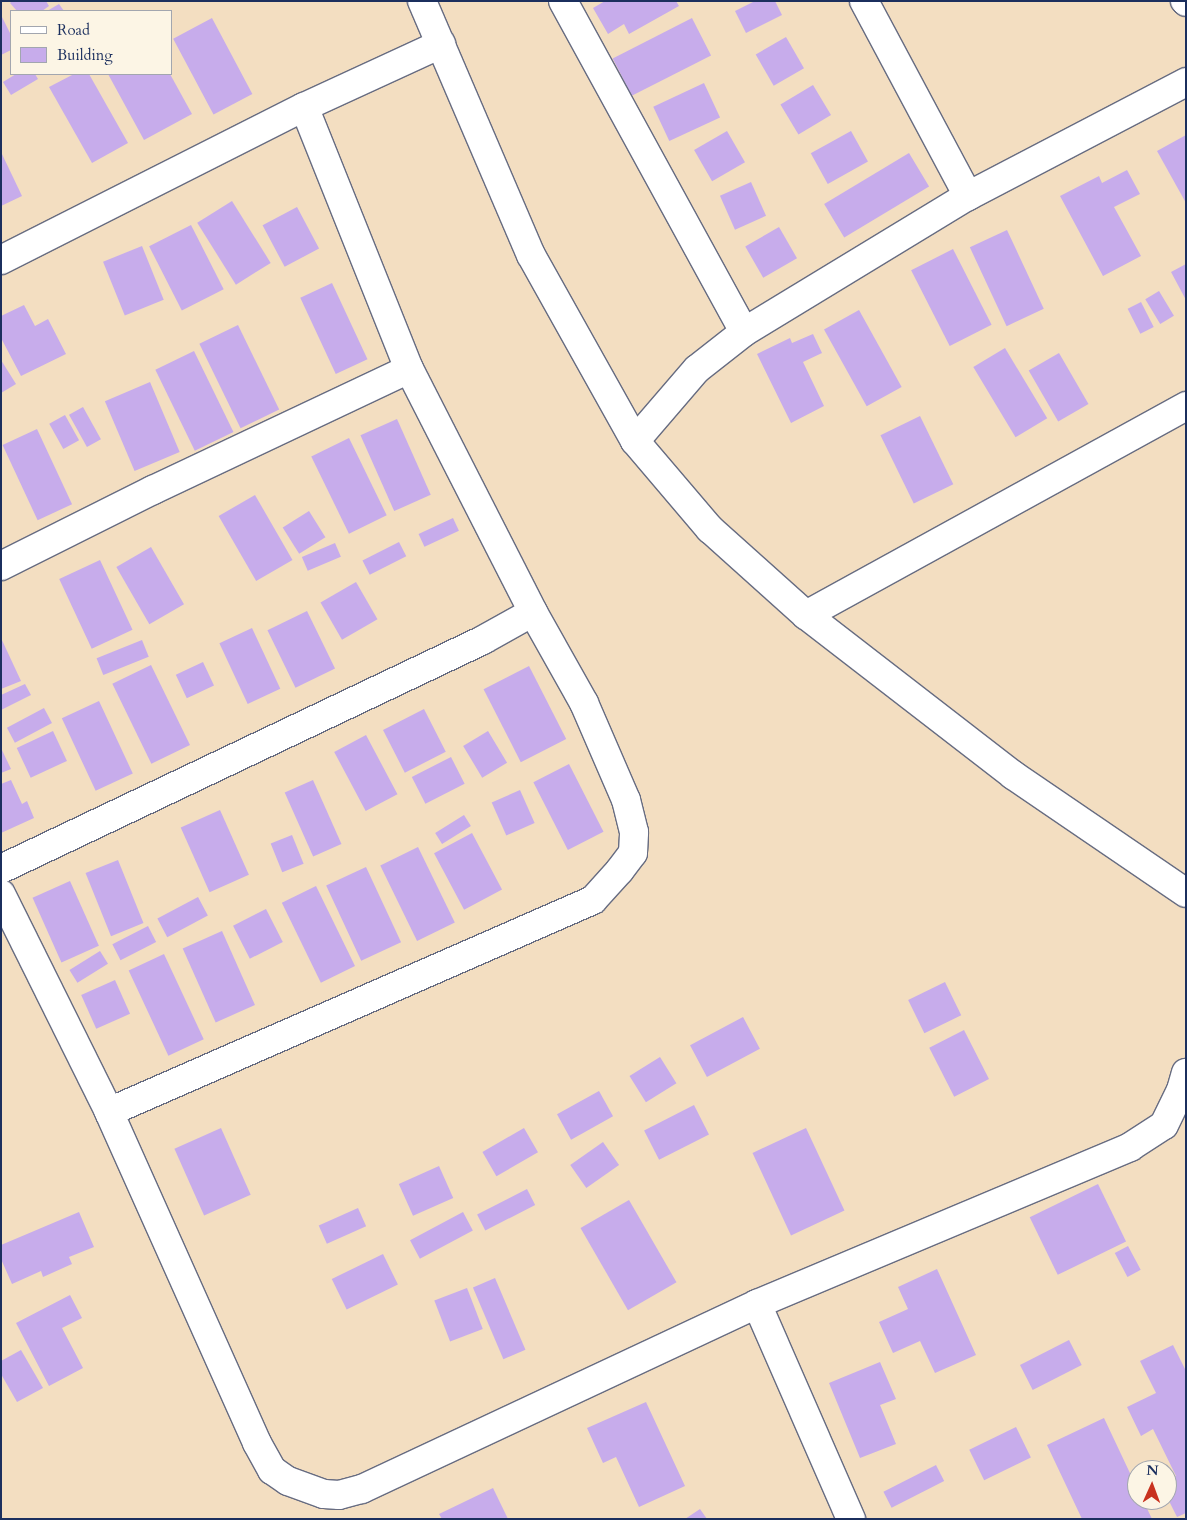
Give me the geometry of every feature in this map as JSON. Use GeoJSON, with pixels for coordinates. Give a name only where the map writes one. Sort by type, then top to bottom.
{"type":"FeatureCollection","features":[{"type":"Feature","properties":{"kind":"street"},"geometry":{"type":"LineString","coordinates":[[422,1],[532,255],[635,441],[710,529],[806,615],[1013,775],[1186,893]]}},
{"type":"Feature","properties":{"kind":"street"},"geometry":{"type":"LineString","coordinates":[[563,1],[744,332]]}},
{"type":"Feature","properties":{"kind":"street"},"geometry":{"type":"LineString","coordinates":[[864,1],[968,196]]}},
{"type":"Feature","properties":{"kind":"street"},"geometry":{"type":"LineString","coordinates":[[1,260],[304,107],[441,44]]}},
{"type":"Feature","properties":{"kind":"street"},"geometry":{"type":"LineString","coordinates":[[635,441],[697,369],[744,332],[968,196],[1186,82]]}},
{"type":"Feature","properties":{"kind":"street"},"geometry":{"type":"LineString","coordinates":[[109,1112],[593,900],[620,870],[632,852],[634,832],[626,800],[584,703],[533,612],[409,369],[304,107]]}},
{"type":"Feature","properties":{"kind":"street"},"geometry":{"type":"LineString","coordinates":[[1,566],[153,490],[409,369]]}},
{"type":"Feature","properties":{"kind":"street"},"geometry":{"type":"LineString","coordinates":[[806,615],[1186,406]]}},
{"type":"Feature","properties":{"kind":"street"},"geometry":{"type":"LineString","coordinates":[[1,870],[483,640],[533,612]]}},
{"type":"Feature","properties":{"kind":"street"},"geometry":{"type":"LineString","coordinates":[[1,894],[109,1112],[258,1443],[272,1470],[288,1481],[324,1494],[339,1495],[362,1489],[757,1304],[1130,1147],[1164,1126],[1181,1090],[1186,1073]]}},
{"type":"Feature","properties":{"kind":"street"},"geometry":{"type":"LineString","coordinates":[[757,1304],[851,1519]]}},
{"type":"Feature","properties":{"kind":"building"},"geometry":{"type":"Polygon","coordinates":[[[12,1],[46,1],[49,6],[43,10],[16,10],[10,3],[12,1]]]}},
{"type":"Feature","properties":{"kind":"building"},"geometry":{"type":"Polygon","coordinates":[[[605,1],[676,1],[679,6],[629,34],[624,24],[608,34],[593,8],[605,1]]]}},
{"type":"Feature","properties":{"kind":"building"},"geometry":{"type":"Polygon","coordinates":[[[755,1],[775,1],[782,15],[746,33],[735,11],[755,1]]]}},
{"type":"Feature","properties":{"kind":"building"},"geometry":{"type":"Polygon","coordinates":[[[59,4],[63,10],[49,10],[59,4]]]}},
{"type":"Feature","properties":{"kind":"building"},"geometry":{"type":"Polygon","coordinates":[[[1,15],[10,33],[10,50],[1,55],[1,15]]]}},
{"type":"Feature","properties":{"kind":"building"},"geometry":{"type":"Polygon","coordinates":[[[212,18],[252,94],[214,115],[173,39],[212,18]]]}},
{"type":"Feature","properties":{"kind":"building"},"geometry":{"type":"Polygon","coordinates":[[[692,18],[711,55],[632,96],[613,58],[692,18]]]}},
{"type":"Feature","properties":{"kind":"building"},"geometry":{"type":"Polygon","coordinates":[[[786,37],[804,68],[774,86],[756,54],[786,37]]]}},
{"type":"Feature","properties":{"kind":"building"},"geometry":{"type":"Polygon","coordinates":[[[14,75],[36,75],[38,79],[11,95],[3,82],[14,75]]]}},
{"type":"Feature","properties":{"kind":"building"},"geometry":{"type":"Polygon","coordinates":[[[72,75],[90,75],[128,143],[92,163],[49,87],[72,75]]]}},
{"type":"Feature","properties":{"kind":"building"},"geometry":{"type":"Polygon","coordinates":[[[109,75],[171,75],[192,114],[144,140],[109,75]]]}},
{"type":"Feature","properties":{"kind":"building"},"geometry":{"type":"Polygon","coordinates":[[[704,83],[720,117],[669,141],[653,107],[704,83]]]}},
{"type":"Feature","properties":{"kind":"building"},"geometry":{"type":"Polygon","coordinates":[[[813,85],[831,115],[798,135],[780,105],[813,85]]]}},
{"type":"Feature","properties":{"kind":"building"},"geometry":{"type":"Polygon","coordinates":[[[727,131],[745,162],[712,181],[694,150],[727,131]]]}},
{"type":"Feature","properties":{"kind":"building"},"geometry":{"type":"Polygon","coordinates":[[[851,131],[868,162],[828,184],[811,153],[851,131]]]}},
{"type":"Feature","properties":{"kind":"building"},"geometry":{"type":"Polygon","coordinates":[[[1186,135],[1186,203],[1157,151],[1186,135]]]}},
{"type":"Feature","properties":{"kind":"building"},"geometry":{"type":"Polygon","coordinates":[[[1,152],[22,196],[1,206],[1,152]]]}},
{"type":"Feature","properties":{"kind":"building"},"geometry":{"type":"Polygon","coordinates":[[[909,153],[929,186],[844,237],[824,204],[909,153]]]}},
{"type":"Feature","properties":{"kind":"building"},"geometry":{"type":"Polygon","coordinates":[[[1127,170],[1140,194],[1114,207],[1141,256],[1103,276],[1060,196],[1099,176],[1102,183],[1127,170]]]}},
{"type":"Feature","properties":{"kind":"building"},"geometry":{"type":"Polygon","coordinates":[[[751,182],[766,216],[735,230],[720,196],[751,182]]]}},
{"type":"Feature","properties":{"kind":"building"},"geometry":{"type":"Polygon","coordinates":[[[232,201],[271,263],[236,285],[197,223],[232,201]]]}},
{"type":"Feature","properties":{"kind":"building"},"geometry":{"type":"Polygon","coordinates":[[[297,207],[319,248],[285,267],[263,225],[297,207]]]}},
{"type":"Feature","properties":{"kind":"building"},"geometry":{"type":"Polygon","coordinates":[[[191,225],[224,289],[182,310],[149,246],[191,225]]]}},
{"type":"Feature","properties":{"kind":"building"},"geometry":{"type":"Polygon","coordinates":[[[779,227],[797,258],[763,278],[745,246],[779,227]]]}},
{"type":"Feature","properties":{"kind":"building"},"geometry":{"type":"Polygon","coordinates":[[[1007,230],[1044,309],[1007,326],[970,247],[1007,230]]]}},
{"type":"Feature","properties":{"kind":"building"},"geometry":{"type":"Polygon","coordinates":[[[142,246],[164,300],[125,316],[103,262],[142,246]]]}},
{"type":"Feature","properties":{"kind":"building"},"geometry":{"type":"Polygon","coordinates":[[[953,249],[992,325],[950,346],[911,270],[953,249]]]}},
{"type":"Feature","properties":{"kind":"building"},"geometry":{"type":"Polygon","coordinates":[[[1186,264],[1186,300],[1171,272],[1186,264]]]}},
{"type":"Feature","properties":{"kind":"building"},"geometry":{"type":"Polygon","coordinates":[[[332,283],[367,359],[336,374],[300,298],[332,283]]]}},
{"type":"Feature","properties":{"kind":"building"},"geometry":{"type":"Polygon","coordinates":[[[1159,291],[1174,316],[1160,324],[1145,299],[1159,291]]]}},
{"type":"Feature","properties":{"kind":"building"},"geometry":{"type":"Polygon","coordinates":[[[1141,302],[1154,327],[1140,334],[1128,309],[1141,302]]]}},
{"type":"Feature","properties":{"kind":"building"},"geometry":{"type":"Polygon","coordinates":[[[24,305],[35,326],[48,319],[66,354],[21,376],[1,338],[1,316],[24,305]]]}},
{"type":"Feature","properties":{"kind":"building"},"geometry":{"type":"Polygon","coordinates":[[[859,310],[902,387],[867,406],[824,329],[859,310]]]}},
{"type":"Feature","properties":{"kind":"building"},"geometry":{"type":"Polygon","coordinates":[[[238,325],[279,409],[241,428],[199,344],[238,325]]]}},
{"type":"Feature","properties":{"kind":"building"},"geometry":{"type":"Polygon","coordinates":[[[813,334],[822,353],[803,362],[824,406],[791,423],[757,354],[790,338],[792,343],[813,334]]]}},
{"type":"Feature","properties":{"kind":"building"},"geometry":{"type":"Polygon","coordinates":[[[1005,348],[1047,418],[1016,437],[973,367],[1005,348]]]}},
{"type":"Feature","properties":{"kind":"building"},"geometry":{"type":"Polygon","coordinates":[[[194,351],[233,432],[195,451],[155,370],[194,351]]]}},
{"type":"Feature","properties":{"kind":"building"},"geometry":{"type":"Polygon","coordinates":[[[1059,353],[1088,404],[1058,422],[1029,371],[1059,353]]]}},
{"type":"Feature","properties":{"kind":"building"},"geometry":{"type":"Polygon","coordinates":[[[1,360],[16,384],[1,393],[1,360]]]}},
{"type":"Feature","properties":{"kind":"building"},"geometry":{"type":"Polygon","coordinates":[[[150,382],[180,452],[135,471],[105,401],[150,382]]]}},
{"type":"Feature","properties":{"kind":"building"},"geometry":{"type":"Polygon","coordinates":[[[83,407],[101,439],[87,447],[69,415],[83,407]]]}},
{"type":"Feature","properties":{"kind":"building"},"geometry":{"type":"Polygon","coordinates":[[[65,415],[79,440],[63,449],[49,424],[65,415]]]}},
{"type":"Feature","properties":{"kind":"building"},"geometry":{"type":"Polygon","coordinates":[[[920,416],[953,484],[914,504],[880,435],[920,416]]]}},
{"type":"Feature","properties":{"kind":"building"},"geometry":{"type":"Polygon","coordinates":[[[397,419],[431,495],[394,511],[360,435],[397,419]]]}},
{"type":"Feature","properties":{"kind":"building"},"geometry":{"type":"Polygon","coordinates":[[[37,429],[72,504],[38,520],[3,445],[37,429]]]}},
{"type":"Feature","properties":{"kind":"building"},"geometry":{"type":"Polygon","coordinates":[[[349,438],[387,515],[349,534],[311,456],[349,438]]]}},
{"type":"Feature","properties":{"kind":"building"},"geometry":{"type":"Polygon","coordinates":[[[255,495],[292,560],[256,581],[219,516],[255,495]]]}},
{"type":"Feature","properties":{"kind":"building"},"geometry":{"type":"Polygon","coordinates":[[[309,511],[325,537],[299,554],[283,527],[309,511]]]}},
{"type":"Feature","properties":{"kind":"building"},"geometry":{"type":"Polygon","coordinates":[[[453,518],[459,531],[424,547],[419,534],[453,518]]]}},
{"type":"Feature","properties":{"kind":"building"},"geometry":{"type":"Polygon","coordinates":[[[399,542],[406,556],[370,575],[362,561],[399,542]]]}},
{"type":"Feature","properties":{"kind":"building"},"geometry":{"type":"Polygon","coordinates":[[[335,543],[341,557],[308,571],[302,557],[335,543]]]}},
{"type":"Feature","properties":{"kind":"building"},"geometry":{"type":"Polygon","coordinates":[[[151,547],[184,604],[149,624],[116,567],[151,547]]]}},
{"type":"Feature","properties":{"kind":"building"},"geometry":{"type":"Polygon","coordinates":[[[100,560],[133,630],[92,649],[59,579],[100,560]]]}},
{"type":"Feature","properties":{"kind":"building"},"geometry":{"type":"Polygon","coordinates":[[[356,582],[378,619],[342,640],[320,602],[356,582]]]}},
{"type":"Feature","properties":{"kind":"building"},"geometry":{"type":"Polygon","coordinates":[[[307,611],[335,669],[296,688],[267,630],[307,611]]]}},
{"type":"Feature","properties":{"kind":"building"},"geometry":{"type":"Polygon","coordinates":[[[252,628],[280,689],[248,704],[219,643],[252,628]]]}},
{"type":"Feature","properties":{"kind":"building"},"geometry":{"type":"Polygon","coordinates":[[[1,638],[21,681],[1,689],[1,638]]]}},
{"type":"Feature","properties":{"kind":"building"},"geometry":{"type":"Polygon","coordinates":[[[142,640],[149,657],[103,675],[97,658],[142,640]]]}},
{"type":"Feature","properties":{"kind":"building"},"geometry":{"type":"Polygon","coordinates":[[[203,662],[214,686],[187,698],[176,675],[203,662]]]}},
{"type":"Feature","properties":{"kind":"building"},"geometry":{"type":"Polygon","coordinates":[[[151,665],[190,745],[151,764],[112,684],[151,665]]]}},
{"type":"Feature","properties":{"kind":"building"},"geometry":{"type":"Polygon","coordinates":[[[529,666],[566,739],[521,762],[484,689],[529,666]]]}},
{"type":"Feature","properties":{"kind":"building"},"geometry":{"type":"Polygon","coordinates":[[[25,684],[31,695],[1,710],[1,695],[25,684]]]}},
{"type":"Feature","properties":{"kind":"building"},"geometry":{"type":"Polygon","coordinates":[[[99,701],[133,774],[96,791],[62,718],[99,701]]]}},
{"type":"Feature","properties":{"kind":"building"},"geometry":{"type":"Polygon","coordinates":[[[44,708],[52,723],[15,743],[7,728],[44,708]]]}},
{"type":"Feature","properties":{"kind":"building"},"geometry":{"type":"Polygon","coordinates":[[[424,709],[446,752],[405,773],[383,730],[424,709]]]}},
{"type":"Feature","properties":{"kind":"building"},"geometry":{"type":"Polygon","coordinates":[[[53,731],[67,761],[31,778],[17,748],[53,731]]]}},
{"type":"Feature","properties":{"kind":"building"},"geometry":{"type":"Polygon","coordinates":[[[488,731],[507,763],[482,778],[463,746],[488,731]]]}},
{"type":"Feature","properties":{"kind":"building"},"geometry":{"type":"Polygon","coordinates":[[[366,735],[397,794],[366,811],[334,752],[366,735]]]}},
{"type":"Feature","properties":{"kind":"building"},"geometry":{"type":"Polygon","coordinates":[[[1,748],[11,769],[1,773],[1,748]]]}},
{"type":"Feature","properties":{"kind":"building"},"geometry":{"type":"Polygon","coordinates":[[[451,757],[465,784],[425,804],[412,777],[451,757]]]}},
{"type":"Feature","properties":{"kind":"building"},"geometry":{"type":"Polygon","coordinates":[[[569,764],[604,832],[568,850],[533,782],[569,764]]]}},
{"type":"Feature","properties":{"kind":"building"},"geometry":{"type":"Polygon","coordinates":[[[11,780],[22,804],[27,801],[34,818],[1,833],[1,784],[11,780]]]}},
{"type":"Feature","properties":{"kind":"building"},"geometry":{"type":"Polygon","coordinates":[[[313,780],[341,844],[313,857],[285,793],[313,780]]]}},
{"type":"Feature","properties":{"kind":"building"},"geometry":{"type":"Polygon","coordinates":[[[520,790],[535,823],[506,835],[492,803],[520,790]]]}},
{"type":"Feature","properties":{"kind":"building"},"geometry":{"type":"Polygon","coordinates":[[[220,810],[249,875],[210,892],[181,827],[220,810]]]}},
{"type":"Feature","properties":{"kind":"building"},"geometry":{"type":"Polygon","coordinates":[[[464,815],[471,826],[442,844],[435,833],[464,815]]]}},
{"type":"Feature","properties":{"kind":"building"},"geometry":{"type":"Polygon","coordinates":[[[472,833],[502,890],[464,910],[434,853],[472,833]]]}},
{"type":"Feature","properties":{"kind":"building"},"geometry":{"type":"Polygon","coordinates":[[[292,835],[304,864],[282,872],[271,844],[292,835]]]}},
{"type":"Feature","properties":{"kind":"building"},"geometry":{"type":"Polygon","coordinates":[[[418,847],[455,922],[417,941],[380,865],[418,847]]]}},
{"type":"Feature","properties":{"kind":"building"},"geometry":{"type":"Polygon","coordinates":[[[118,860],[143,923],[111,936],[86,873],[118,860]]]}},
{"type":"Feature","properties":{"kind":"building"},"geometry":{"type":"Polygon","coordinates":[[[366,867],[401,942],[361,961],[326,886],[366,867]]]}},
{"type":"Feature","properties":{"kind":"building"},"geometry":{"type":"Polygon","coordinates":[[[70,881],[99,946],[61,963],[33,898],[70,881]]]}},
{"type":"Feature","properties":{"kind":"building"},"geometry":{"type":"Polygon","coordinates":[[[316,886],[355,966],[321,983],[282,903],[316,886]]]}},
{"type":"Feature","properties":{"kind":"building"},"geometry":{"type":"Polygon","coordinates":[[[198,897],[208,916],[167,937],[157,919],[198,897]]]}},
{"type":"Feature","properties":{"kind":"building"},"geometry":{"type":"Polygon","coordinates":[[[266,909],[283,942],[250,959],[233,926],[266,909]]]}},
{"type":"Feature","properties":{"kind":"building"},"geometry":{"type":"Polygon","coordinates":[[[148,926],[156,942],[121,960],[112,944],[148,926]]]}},
{"type":"Feature","properties":{"kind":"building"},"geometry":{"type":"Polygon","coordinates":[[[222,931],[255,1005],[216,1022],[183,948],[222,931]]]}},
{"type":"Feature","properties":{"kind":"building"},"geometry":{"type":"Polygon","coordinates":[[[100,951],[108,964],[77,983],[69,970],[100,951]]]}},
{"type":"Feature","properties":{"kind":"building"},"geometry":{"type":"Polygon","coordinates":[[[164,954],[204,1039],[168,1056],[129,970],[164,954]]]}},
{"type":"Feature","properties":{"kind":"building"},"geometry":{"type":"Polygon","coordinates":[[[115,980],[130,1014],[96,1029],[81,995],[115,980]]]}},
{"type":"Feature","properties":{"kind":"building"},"geometry":{"type":"Polygon","coordinates":[[[945,982],[961,1015],[924,1033],[908,1000],[945,982]]]}},
{"type":"Feature","properties":{"kind":"building"},"geometry":{"type":"Polygon","coordinates":[[[743,1017],[760,1049],[707,1077],[690,1045],[743,1017]]]}},
{"type":"Feature","properties":{"kind":"building"},"geometry":{"type":"Polygon","coordinates":[[[964,1030],[989,1079],[954,1097],[929,1048],[964,1030]]]}},
{"type":"Feature","properties":{"kind":"building"},"geometry":{"type":"Polygon","coordinates":[[[660,1057],[676,1083],[646,1102],[629,1076],[660,1057]]]}},
{"type":"Feature","properties":{"kind":"building"},"geometry":{"type":"Polygon","coordinates":[[[599,1091],[613,1116],[571,1140],[557,1114],[599,1091]]]}},
{"type":"Feature","properties":{"kind":"building"},"geometry":{"type":"Polygon","coordinates":[[[694,1105],[709,1134],[659,1160],[644,1130],[694,1105]]]}},
{"type":"Feature","properties":{"kind":"building"},"geometry":{"type":"Polygon","coordinates":[[[221,1128],[251,1195],[204,1215],[174,1149],[221,1128]]]}},
{"type":"Feature","properties":{"kind":"building"},"geometry":{"type":"Polygon","coordinates":[[[524,1128],[538,1152],[496,1176],[482,1152],[524,1128]]]}},
{"type":"Feature","properties":{"kind":"building"},"geometry":{"type":"Polygon","coordinates":[[[806,1128],[844,1210],[791,1235],[753,1153],[806,1128]]]}},
{"type":"Feature","properties":{"kind":"building"},"geometry":{"type":"Polygon","coordinates":[[[603,1142],[619,1165],[586,1188],[570,1165],[603,1142]]]}},
{"type":"Feature","properties":{"kind":"building"},"geometry":{"type":"Polygon","coordinates":[[[439,1166],[453,1198],[413,1216],[399,1184],[439,1166]]]}},
{"type":"Feature","properties":{"kind":"building"},"geometry":{"type":"Polygon","coordinates":[[[1098,1184],[1126,1242],[1058,1275],[1030,1217],[1098,1184]]]}},
{"type":"Feature","properties":{"kind":"building"},"geometry":{"type":"Polygon","coordinates":[[[527,1189],[535,1205],[485,1230],[477,1214],[527,1189]]]}},
{"type":"Feature","properties":{"kind":"building"},"geometry":{"type":"Polygon","coordinates":[[[629,1200],[676,1282],[628,1310],[581,1228],[629,1200]]]}},
{"type":"Feature","properties":{"kind":"building"},"geometry":{"type":"Polygon","coordinates":[[[358,1208],[366,1226],[327,1244],[319,1225],[358,1208]]]}},
{"type":"Feature","properties":{"kind":"building"},"geometry":{"type":"Polygon","coordinates":[[[79,1212],[94,1247],[69,1257],[72,1264],[43,1277],[41,1271],[12,1284],[1,1259],[1,1245],[79,1212]]]}},
{"type":"Feature","properties":{"kind":"building"},"geometry":{"type":"Polygon","coordinates":[[[463,1212],[473,1231],[420,1259],[410,1240],[463,1212]]]}},
{"type":"Feature","properties":{"kind":"building"},"geometry":{"type":"Polygon","coordinates":[[[1128,1246],[1141,1270],[1127,1277],[1115,1253],[1128,1246]]]}},
{"type":"Feature","properties":{"kind":"building"},"geometry":{"type":"Polygon","coordinates":[[[383,1254],[398,1285],[347,1310],[332,1279],[383,1254]]]}},
{"type":"Feature","properties":{"kind":"building"},"geometry":{"type":"Polygon","coordinates":[[[937,1269],[976,1355],[935,1373],[920,1341],[893,1353],[879,1322],[908,1309],[898,1287],[937,1269]]]}},
{"type":"Feature","properties":{"kind":"building"},"geometry":{"type":"Polygon","coordinates":[[[495,1278],[525,1350],[503,1359],[473,1287],[495,1278]]]}},
{"type":"Feature","properties":{"kind":"building"},"geometry":{"type":"Polygon","coordinates":[[[467,1288],[483,1329],[450,1342],[434,1301],[467,1288]]]}},
{"type":"Feature","properties":{"kind":"building"},"geometry":{"type":"Polygon","coordinates":[[[70,1295],[82,1318],[62,1328],[83,1368],[49,1386],[16,1323],[70,1295]]]}},
{"type":"Feature","properties":{"kind":"building"},"geometry":{"type":"Polygon","coordinates":[[[1069,1340],[1082,1365],[1033,1390],[1020,1365],[1069,1340]]]}},
{"type":"Feature","properties":{"kind":"building"},"geometry":{"type":"Polygon","coordinates":[[[1173,1345],[1186,1371],[1186,1513],[1177,1517],[1174,1510],[1177,1510],[1177,1460],[1168,1460],[1153,1429],[1141,1436],[1127,1407],[1156,1393],[1140,1361],[1173,1345]]]}},
{"type":"Feature","properties":{"kind":"building"},"geometry":{"type":"Polygon","coordinates":[[[21,1350],[43,1388],[17,1402],[1,1374],[1,1361],[21,1350]]]}},
{"type":"Feature","properties":{"kind":"building"},"geometry":{"type":"Polygon","coordinates":[[[880,1362],[896,1399],[880,1405],[896,1444],[860,1458],[829,1383],[880,1362]]]}},
{"type":"Feature","properties":{"kind":"building"},"geometry":{"type":"Polygon","coordinates":[[[646,1402],[685,1486],[639,1507],[616,1457],[603,1463],[587,1428],[646,1402]]]}},
{"type":"Feature","properties":{"kind":"building"},"geometry":{"type":"Polygon","coordinates":[[[1104,1418],[1127,1467],[1127,1510],[1148,1510],[1152,1519],[1082,1519],[1047,1445],[1104,1418]]]}},
{"type":"Feature","properties":{"kind":"building"},"geometry":{"type":"Polygon","coordinates":[[[1016,1427],[1031,1458],[984,1480],[969,1450],[1016,1427]]]}},
{"type":"Feature","properties":{"kind":"building"},"geometry":{"type":"Polygon","coordinates":[[[936,1465],[944,1481],[892,1508],[883,1492],[936,1465]]]}},
{"type":"Feature","properties":{"kind":"building"},"geometry":{"type":"Polygon","coordinates":[[[493,1488],[508,1519],[442,1519],[439,1514],[493,1488]]]}},
{"type":"Feature","properties":{"kind":"building"},"geometry":{"type":"Polygon","coordinates":[[[700,1509],[707,1519],[685,1519],[700,1509]]]}}]}
